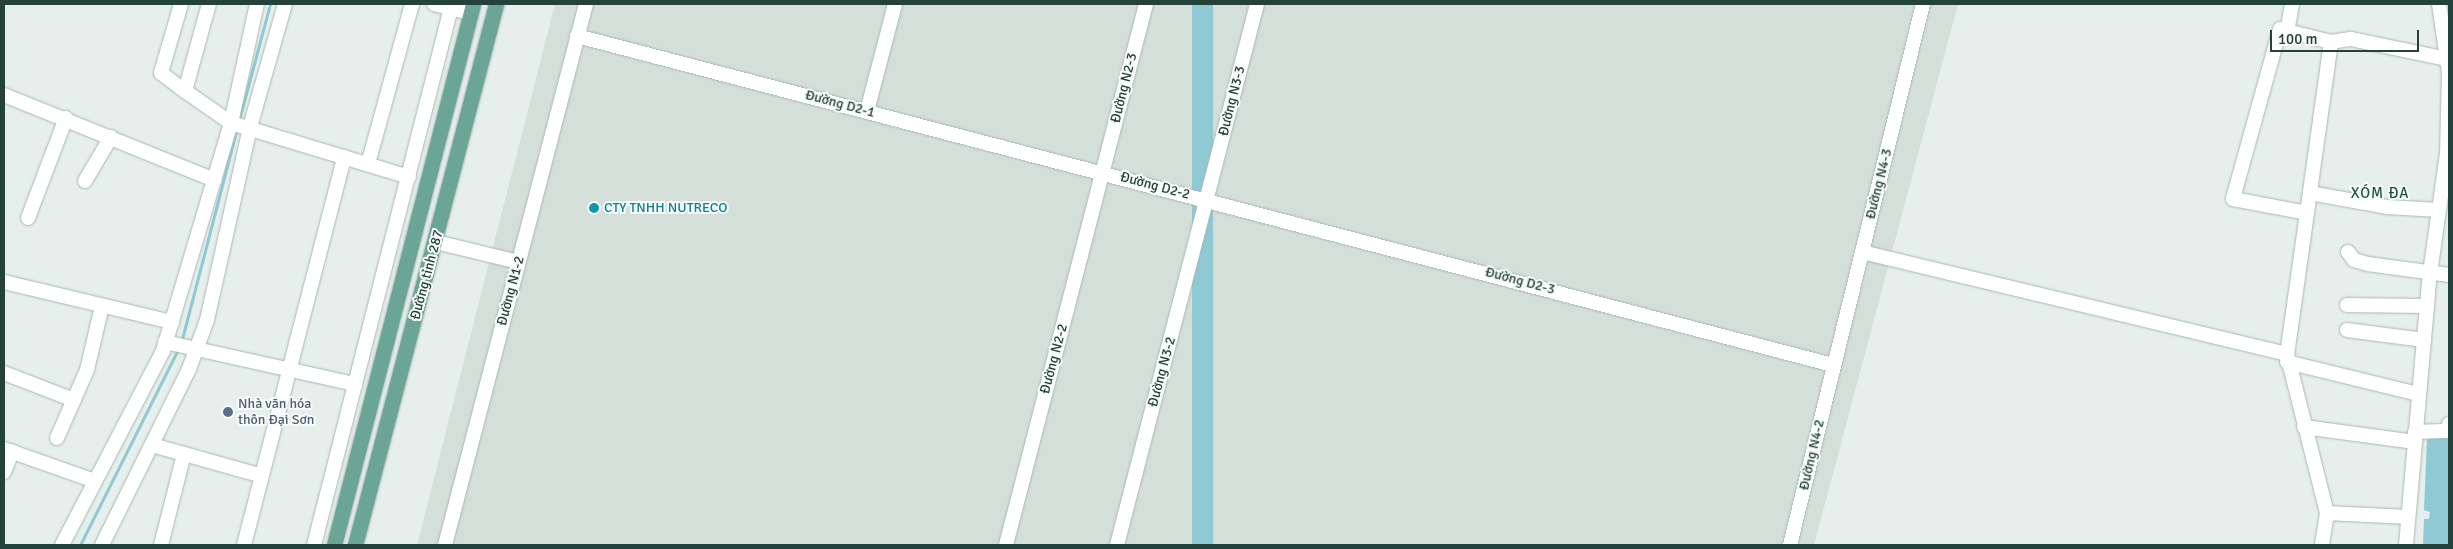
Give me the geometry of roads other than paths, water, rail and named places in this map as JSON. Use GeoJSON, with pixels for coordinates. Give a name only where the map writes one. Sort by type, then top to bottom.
{"type":"FeatureCollection","features":[{"type":"Feature","properties":{"kind":"main road","name":"Đường tỉnh 287"},"geometry":{"type":"LineString","coordinates":[[355,545],[436,242],[496,4]]}},
{"type":"Feature","properties":{"kind":"main road","name":"Đường tỉnh 287"},"geometry":{"type":"LineString","coordinates":[[334,545],[472,8]]}},
{"type":"Feature","properties":{"kind":"main road"},"geometry":{"type":"LineString","coordinates":[[428,185],[448,190]]}},
{"type":"Feature","properties":{"kind":"street"},"geometry":{"type":"LineString","coordinates":[[181,4],[161,73],[185,92],[230,122],[409,177]]}},
{"type":"Feature","properties":{"kind":"street"},"geometry":{"type":"LineString","coordinates":[[185,92],[209,4]]}},
{"type":"Feature","properties":{"kind":"street"},"geometry":{"type":"LineString","coordinates":[[62,545],[165,342],[230,122],[257,4]]}},
{"type":"Feature","properties":{"kind":"street"},"geometry":{"type":"LineString","coordinates":[[102,545],[190,369],[206,320],[250,127],[285,4]]}},
{"type":"Feature","properties":{"kind":"street"},"geometry":{"type":"LineString","coordinates":[[368,164],[412,4]]}},
{"type":"Feature","properties":{"kind":"street"},"geometry":{"type":"LineString","coordinates":[[434,4],[472,8]]}},
{"type":"Feature","properties":{"kind":"street","name":"Đường N1-2"},"geometry":{"type":"LineString","coordinates":[[445,545],[586,4]]}},
{"type":"Feature","properties":{"kind":"street"},"geometry":{"type":"LineString","coordinates":[[867,111],[895,4]]}},
{"type":"Feature","properties":{"kind":"street","name":"Đường N2-3"},"geometry":{"type":"LineString","coordinates":[[1103,172],[1146,4]]}},
{"type":"Feature","properties":{"kind":"street","name":"Đường N3-3"},"geometry":{"type":"LineString","coordinates":[[1207,199],[1257,4]]}},
{"type":"Feature","properties":{"kind":"street","name":"Đường N4-3"},"geometry":{"type":"LineString","coordinates":[[1833,364],[1923,4]]}},
{"type":"Feature","properties":{"kind":"street"},"geometry":{"type":"LineString","coordinates":[[2287,31],[2292,4]]}},
{"type":"Feature","properties":{"kind":"street"},"geometry":{"type":"LineString","coordinates":[[2406,545],[2430,273],[2448,154],[2447,59],[2439,4]]}},
{"type":"Feature","properties":{"kind":"street"},"geometry":{"type":"LineString","coordinates":[[314,545],[452,6]]}},
{"type":"Feature","properties":{"kind":"street"},"geometry":{"type":"LineString","coordinates":[[2307,213],[2233,200],[2280,29],[2331,42],[2351,39],[2447,59]]}},
{"type":"Feature","properties":{"kind":"street","name":"Đường D2-1"},"geometry":{"type":"LineString","coordinates":[[577,36],[1103,172]]}},
{"type":"Feature","properties":{"kind":"street"},"geometry":{"type":"LineString","coordinates":[[2322,545],[2327,513],[2287,358],[2331,42]]}},
{"type":"Feature","properties":{"kind":"street"},"geometry":{"type":"LineString","coordinates":[[4,95],[66,118],[214,180]]}},
{"type":"Feature","properties":{"kind":"street"},"geometry":{"type":"LineString","coordinates":[[28,218],[66,118]]}},
{"type":"Feature","properties":{"kind":"street"},"geometry":{"type":"LineString","coordinates":[[85,181],[111,137]]}},
{"type":"Feature","properties":{"kind":"street"},"geometry":{"type":"LineString","coordinates":[[244,545],[344,157]]}},
{"type":"Feature","properties":{"kind":"street","name":"Đường D2-2"},"geometry":{"type":"LineString","coordinates":[[1103,172],[1207,199]]}},
{"type":"Feature","properties":{"kind":"street","name":"Đường N2-2"},"geometry":{"type":"LineString","coordinates":[[1006,545],[1103,172]]}},
{"type":"Feature","properties":{"kind":"street"},"geometry":{"type":"LineString","coordinates":[[2310,193],[2387,207],[2439,210]]}},
{"type":"Feature","properties":{"kind":"street","name":"Đường D2-3"},"geometry":{"type":"LineString","coordinates":[[1207,199],[1833,364]]}},
{"type":"Feature","properties":{"kind":"street","name":"Đường N3-2"},"geometry":{"type":"LineString","coordinates":[[1117,545],[1207,199]]}},
{"type":"Feature","properties":{"kind":"street"},"geometry":{"type":"LineString","coordinates":[[436,242],[518,262]]}},
{"type":"Feature","properties":{"kind":"street"},"geometry":{"type":"LineString","coordinates":[[1862,252],[2287,358],[2418,394]]}},
{"type":"Feature","properties":{"kind":"street"},"geometry":{"type":"LineString","coordinates":[[2348,252],[2354,260],[2368,264],[2449,275]]}},
{"type":"Feature","properties":{"kind":"street"},"geometry":{"type":"LineString","coordinates":[[4,282],[172,322]]}},
{"type":"Feature","properties":{"kind":"street"},"geometry":{"type":"LineString","coordinates":[[2347,305],[2427,306]]}},
{"type":"Feature","properties":{"kind":"street"},"geometry":{"type":"LineString","coordinates":[[57,438],[87,370],[102,306]]}},
{"type":"Feature","properties":{"kind":"street"},"geometry":{"type":"LineString","coordinates":[[2347,330],[2424,340]]}},
{"type":"Feature","properties":{"kind":"street"},"geometry":{"type":"LineString","coordinates":[[165,342],[355,384]]}},
{"type":"Feature","properties":{"kind":"street","name":"Đường N4-2"},"geometry":{"type":"LineString","coordinates":[[1790,545],[1833,364]]}},
{"type":"Feature","properties":{"kind":"street"},"geometry":{"type":"LineString","coordinates":[[4,373],[74,400]]}},
{"type":"Feature","properties":{"kind":"street"},"geometry":{"type":"LineString","coordinates":[[2304,427],[2415,437],[2449,431],[2449,424]]}},
{"type":"Feature","properties":{"kind":"street"},"geometry":{"type":"LineString","coordinates":[[152,445],[262,476]]}},
{"type":"Feature","properties":{"kind":"street"},"geometry":{"type":"LineString","coordinates":[[4,472],[8,450],[95,481]]}},
{"type":"Feature","properties":{"kind":"street"},"geometry":{"type":"LineString","coordinates":[[161,545],[184,454]]}},
{"type":"Feature","properties":{"kind":"street"},"geometry":{"type":"LineString","coordinates":[[2327,513],[2408,517]]}},
{"type":"Feature","properties":{"kind":"water"},"geometry":{"type":"Polygon","coordinates":[[[1192,4],[1213,4],[1213,545],[1192,545],[1192,4]]]}},
{"type":"Feature","properties":{"kind":"water"},"geometry":{"type":"Polygon","coordinates":[[[2449,434],[2449,545],[2423,545],[2424,519],[2429,519],[2430,512],[2424,510],[2427,439],[2430,436],[2449,434]]]}},
{"type":"Feature","properties":{"kind":"waterway"},"geometry":{"type":"LineString","coordinates":[[240,116],[270,4]]}},
{"type":"Feature","properties":{"kind":"waterway"},"geometry":{"type":"LineString","coordinates":[[182,339],[236,132]]}},
{"type":"Feature","properties":{"kind":"waterway"},"geometry":{"type":"LineString","coordinates":[[80,545],[177,351]]}},
{"type":"Feature","properties":{"kind":"place","name":"CTY TNHH NUTRECO"},"geometry":{"type":"Point","coordinates":[594,208]}},
{"type":"Feature","properties":{"kind":"place","name":"Nhà văn hóa thôn Đại Sơn"},"geometry":{"type":"Point","coordinates":[228,412]}},
{"type":"Feature","properties":{"kind":"district","name":"XÓM ĐA"},"geometry":{"type":"Point","coordinates":[2380,194]}}]}
